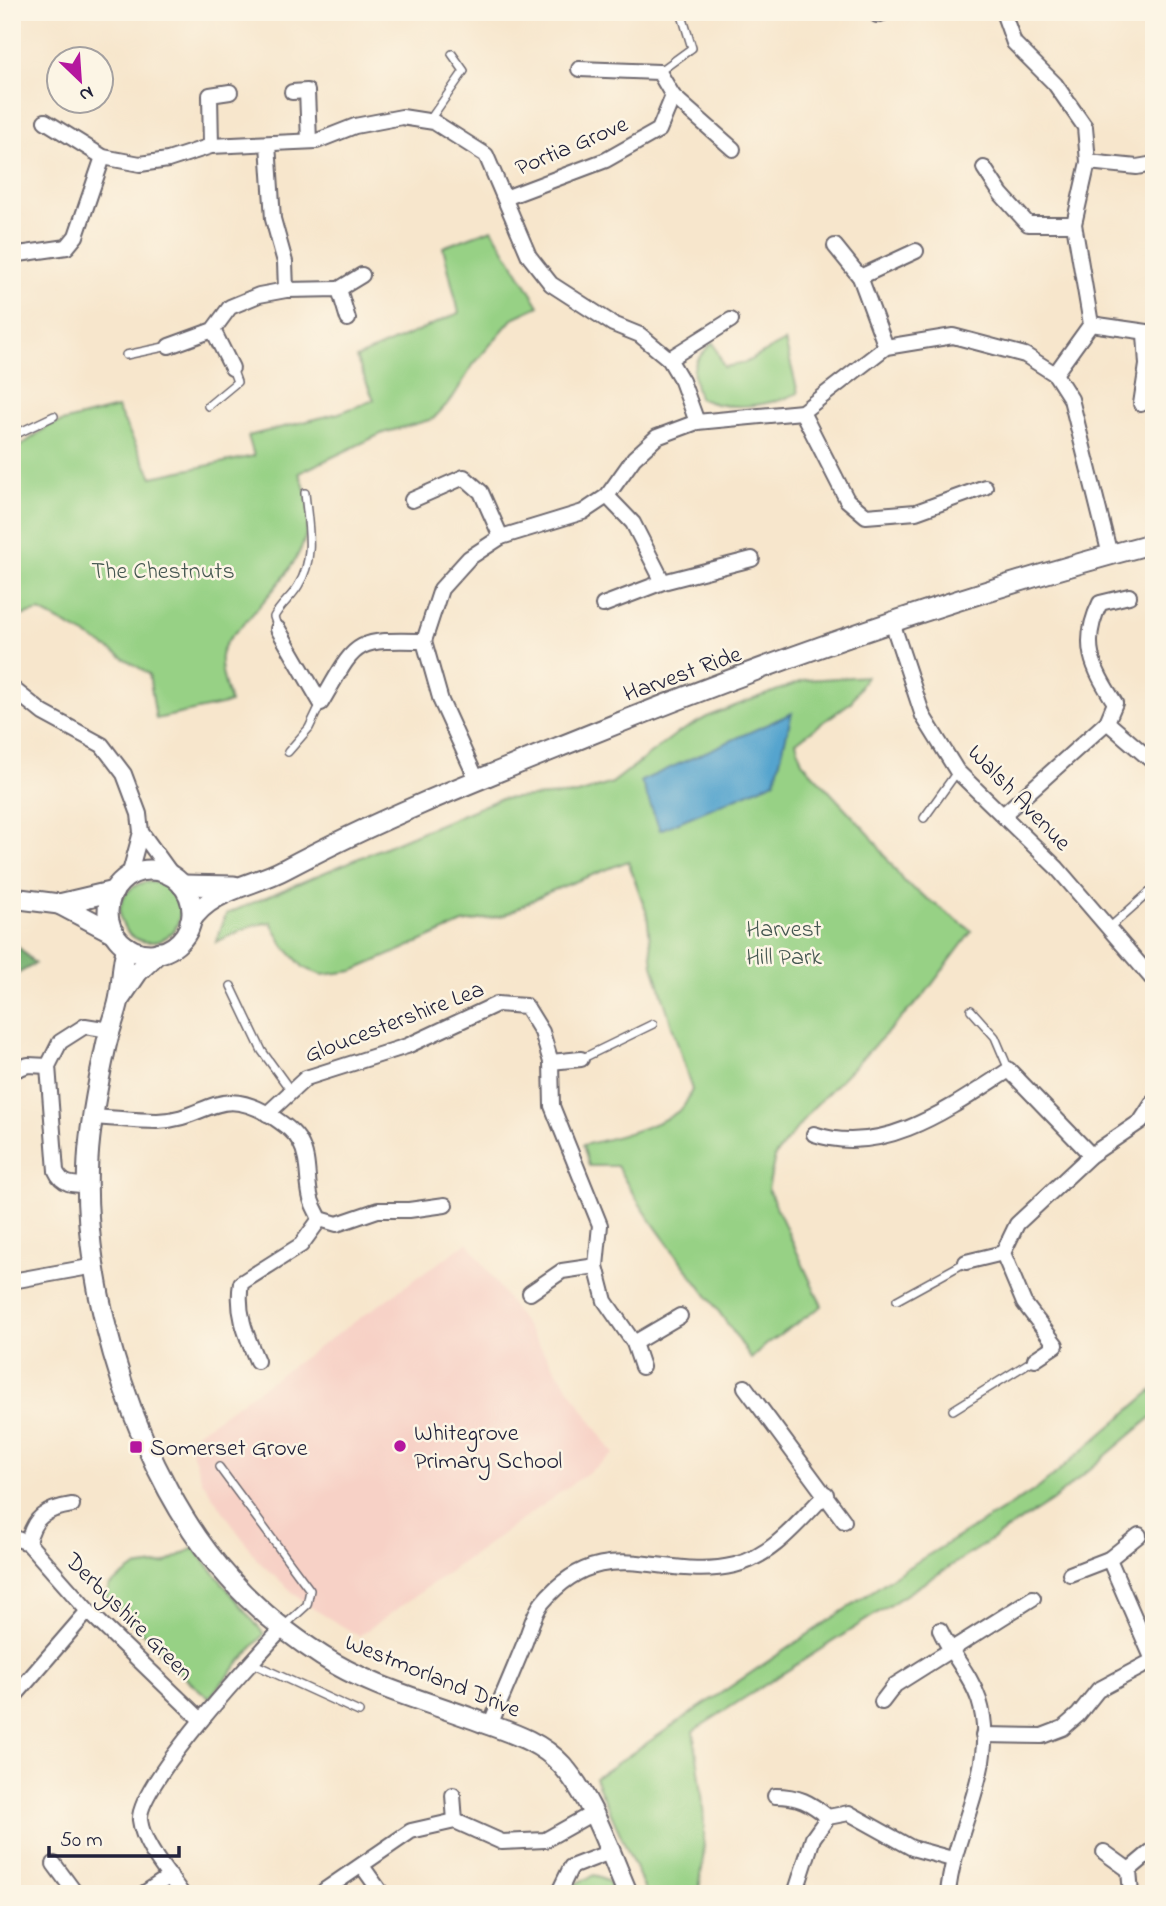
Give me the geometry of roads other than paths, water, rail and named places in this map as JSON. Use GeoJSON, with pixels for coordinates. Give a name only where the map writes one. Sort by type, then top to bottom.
{"type":"FeatureCollection","features":[{"type":"Feature","properties":{"kind":"street"},"geometry":{"type":"LineString","coordinates":[[1003,12],[1014,43],[1055,84],[1085,127],[1088,162],[1074,223],[1091,324],[1055,374]]}},
{"type":"Feature","properties":{"kind":"street"},"geometry":{"type":"LineString","coordinates":[[579,69],[659,72],[673,96],[733,149]]}},
{"type":"Feature","properties":{"kind":"street"},"geometry":{"type":"LineString","coordinates":[[292,92],[307,91],[309,141]]}},
{"type":"Feature","properties":{"kind":"street"},"geometry":{"type":"LineString","coordinates":[[211,146],[210,95],[230,92]]}},
{"type":"Feature","properties":{"kind":"street","name":"Portia Grove"},"geometry":{"type":"LineString","coordinates":[[505,198],[606,160],[659,131],[673,96]]}},
{"type":"Feature","properties":{"kind":"street"},"geometry":{"type":"LineString","coordinates":[[45,121],[103,157],[140,164],[168,160],[211,146],[309,141],[355,126],[402,117],[429,121],[486,155],[529,256],[551,284],[613,324],[640,335],[669,359],[697,422]]}},
{"type":"Feature","properties":{"kind":"street"},"geometry":{"type":"LineString","coordinates":[[268,144],[273,219],[285,262],[286,290]]}},
{"type":"Feature","properties":{"kind":"street"},"geometry":{"type":"LineString","coordinates":[[12,255],[67,247],[76,236],[103,157]]}},
{"type":"Feature","properties":{"kind":"street"},"geometry":{"type":"LineString","coordinates":[[1088,162],[1137,167],[1154,164]]}},
{"type":"Feature","properties":{"kind":"street"},"geometry":{"type":"LineString","coordinates":[[984,168],[1001,194],[1028,224],[1074,223]]}},
{"type":"Feature","properties":{"kind":"street"},"geometry":{"type":"LineString","coordinates":[[835,246],[860,277],[886,347]]}},
{"type":"Feature","properties":{"kind":"street"},"geometry":{"type":"LineString","coordinates":[[860,277],[916,251]]}},
{"type":"Feature","properties":{"kind":"street"},"geometry":{"type":"LineString","coordinates":[[169,346],[213,330],[230,307],[259,295],[286,290],[339,289],[362,275]]}},
{"type":"Feature","properties":{"kind":"street"},"geometry":{"type":"LineString","coordinates":[[339,289],[348,319]]}},
{"type":"Feature","properties":{"kind":"street"},"geometry":{"type":"LineString","coordinates":[[669,359],[731,320]]}},
{"type":"Feature","properties":{"kind":"street"},"geometry":{"type":"LineString","coordinates":[[1091,324],[1149,333],[1141,404]]}},
{"type":"Feature","properties":{"kind":"street"},"geometry":{"type":"LineString","coordinates":[[213,330],[232,368]]}},
{"type":"Feature","properties":{"kind":"street"},"geometry":{"type":"LineString","coordinates":[[477,780],[442,701],[424,641],[441,589],[470,558],[500,537],[583,512],[607,496],[634,458],[657,437],[697,422],[802,412],[886,347],[953,335],[1025,355],[1055,374],[1071,399],[1110,555]]}},
{"type":"Feature","properties":{"kind":"street"},"geometry":{"type":"LineString","coordinates":[[802,412],[847,500],[866,516],[916,512],[985,487]]}},
{"type":"Feature","properties":{"kind":"street"},"geometry":{"type":"LineString","coordinates":[[412,500],[464,477],[481,492],[500,537]]}},
{"type":"Feature","properties":{"kind":"street"},"geometry":{"type":"LineString","coordinates":[[607,496],[633,523],[663,582]]}},
{"type":"Feature","properties":{"kind":"street","name":"Harvest Ride"},"geometry":{"type":"LineString","coordinates":[[190,922],[197,911],[243,885],[266,878],[477,780],[655,708],[892,622],[1154,543]]}},
{"type":"Feature","properties":{"kind":"street"},"geometry":{"type":"LineString","coordinates":[[603,605],[663,582],[752,559]]}},
{"type":"Feature","properties":{"kind":"street"},"geometry":{"type":"LineString","coordinates":[[1003,815],[1107,722],[1115,703],[1091,658],[1089,626],[1100,603],[1129,596]]}},
{"type":"Feature","properties":{"kind":"street","name":"Walsh Avenue"},"geometry":{"type":"LineString","coordinates":[[892,622],[923,716],[957,771],[1057,868],[1154,981]]}},
{"type":"Feature","properties":{"kind":"street"},"geometry":{"type":"LineString","coordinates":[[278,629],[321,703],[356,648],[369,642],[424,641]]}},
{"type":"Feature","properties":{"kind":"street"},"geometry":{"type":"LineString","coordinates":[[14,693],[43,713],[102,745],[124,774],[138,814],[141,832],[129,876],[114,891],[108,912],[121,940]]}},
{"type":"Feature","properties":{"kind":"street"},"geometry":{"type":"LineString","coordinates":[[1107,722],[1152,761]]}},
{"type":"Feature","properties":{"kind":"street"},"geometry":{"type":"LineString","coordinates":[[59,904],[143,953],[159,952],[179,942],[190,922],[189,897],[141,832]]}},
{"type":"Feature","properties":{"kind":"street"},"geometry":{"type":"LineString","coordinates":[[129,876],[153,870],[179,882]]}},
{"type":"Feature","properties":{"kind":"street","name":"Harvest Ride"},"geometry":{"type":"LineString","coordinates":[[179,882],[243,885]]}},
{"type":"Feature","properties":{"kind":"street"},"geometry":{"type":"LineString","coordinates":[[12,898],[59,904],[114,891]]}},
{"type":"Feature","properties":{"kind":"street","name":"Westmorland Drive"},"geometry":{"type":"LineString","coordinates":[[121,940],[119,1000],[110,1030],[93,1117],[88,1185],[95,1266],[110,1342],[127,1396],[144,1441],[169,1489],[186,1520],[228,1577],[282,1629],[350,1672],[529,1740],[553,1758],[578,1786],[593,1813],[628,1894]]}},
{"type":"Feature","properties":{"kind":"street","name":"Westmorland Drive"},"geometry":{"type":"LineString","coordinates":[[119,1000],[138,972],[159,952]]}},
{"type":"Feature","properties":{"kind":"street","name":"Gloucestershire Lea"},"geometry":{"type":"LineString","coordinates":[[267,1114],[306,1078],[407,1046],[497,1004],[526,1006],[542,1032],[551,1062],[552,1106],[600,1224],[596,1266],[605,1301],[634,1343],[642,1367]]}},
{"type":"Feature","properties":{"kind":"street"},"geometry":{"type":"LineString","coordinates":[[88,1185],[69,1184],[60,1180],[55,1171],[48,1066],[61,1042],[85,1026],[110,1030]]}},
{"type":"Feature","properties":{"kind":"street"},"geometry":{"type":"LineString","coordinates":[[551,1062],[581,1059]]}},
{"type":"Feature","properties":{"kind":"street"},"geometry":{"type":"LineString","coordinates":[[12,1071],[28,1065],[48,1066]]}},
{"type":"Feature","properties":{"kind":"street"},"geometry":{"type":"LineString","coordinates":[[814,1134],[834,1141],[890,1134],[936,1116],[1009,1070],[1091,1155]]}},
{"type":"Feature","properties":{"kind":"street"},"geometry":{"type":"LineString","coordinates":[[93,1117],[156,1121],[178,1118],[207,1105],[233,1101],[254,1106],[287,1126],[299,1141],[310,1180],[311,1198],[320,1219]]}},
{"type":"Feature","properties":{"kind":"street"},"geometry":{"type":"LineString","coordinates":[[1035,1359],[1056,1345],[1024,1303],[1003,1253],[1017,1223],[1091,1155],[1141,1121],[1154,1101]]}},
{"type":"Feature","properties":{"kind":"street"},"geometry":{"type":"LineString","coordinates":[[320,1219],[337,1224],[378,1210],[409,1210],[445,1205]]}},
{"type":"Feature","properties":{"kind":"street"},"geometry":{"type":"LineString","coordinates":[[257,1361],[243,1328],[238,1300],[242,1283],[301,1245],[320,1219]]}},
{"type":"Feature","properties":{"kind":"street"},"geometry":{"type":"LineString","coordinates":[[966,1262],[1003,1253]]}},
{"type":"Feature","properties":{"kind":"street"},"geometry":{"type":"LineString","coordinates":[[12,1281],[95,1266]]}},
{"type":"Feature","properties":{"kind":"street"},"geometry":{"type":"LineString","coordinates":[[530,1293],[562,1271],[596,1266]]}},
{"type":"Feature","properties":{"kind":"street"},"geometry":{"type":"LineString","coordinates":[[634,1343],[680,1316]]}},
{"type":"Feature","properties":{"kind":"street"},"geometry":{"type":"LineString","coordinates":[[746,1387],[844,1521]]}},
{"type":"Feature","properties":{"kind":"street"},"geometry":{"type":"LineString","coordinates":[[490,1725],[540,1605],[557,1587],[583,1569],[621,1559],[701,1569],[737,1564],[770,1549],[826,1494]]}},
{"type":"Feature","properties":{"kind":"street"},"geometry":{"type":"LineString","coordinates":[[28,1543],[31,1528],[39,1517],[51,1508],[72,1505]]}},
{"type":"Feature","properties":{"kind":"street"},"geometry":{"type":"LineString","coordinates":[[1070,1574],[1109,1559],[1139,1535]]}},
{"type":"Feature","properties":{"kind":"street","name":"Derbyshire Green"},"geometry":{"type":"LineString","coordinates":[[12,1537],[28,1543],[88,1611],[201,1720]]}},
{"type":"Feature","properties":{"kind":"street"},"geometry":{"type":"LineString","coordinates":[[983,1735],[1042,1737],[1063,1728],[1098,1690],[1153,1660],[1109,1559]]}},
{"type":"Feature","properties":{"kind":"street"},"geometry":{"type":"LineString","coordinates":[[882,1702],[895,1685],[1033,1598]]}},
{"type":"Feature","properties":{"kind":"street"},"geometry":{"type":"LineString","coordinates":[[12,1699],[88,1611]]}},
{"type":"Feature","properties":{"kind":"street"},"geometry":{"type":"LineString","coordinates":[[182,1894],[142,1830],[139,1818],[157,1780],[201,1720],[282,1629]]}},
{"type":"Feature","properties":{"kind":"street"},"geometry":{"type":"LineString","coordinates":[[940,1630],[949,1651],[966,1670],[979,1699],[983,1735],[976,1786],[952,1859],[948,1894]]}},
{"type":"Feature","properties":{"kind":"street"},"geometry":{"type":"LineString","coordinates":[[453,1794],[455,1821]]}},
{"type":"Feature","properties":{"kind":"street"},"geometry":{"type":"LineString","coordinates":[[775,1797],[796,1796],[811,1803],[828,1817]]}},
{"type":"Feature","properties":{"kind":"street"},"geometry":{"type":"LineString","coordinates":[[325,1890],[411,1831],[455,1821],[502,1842],[545,1840],[593,1813]]}},
{"type":"Feature","properties":{"kind":"street"},"geometry":{"type":"LineString","coordinates":[[795,1894],[813,1838],[828,1817],[849,1813],[912,1848],[952,1859]]}},
{"type":"Feature","properties":{"kind":"street"},"geometry":{"type":"LineString","coordinates":[[1129,1870],[1154,1849]]}},
{"type":"Feature","properties":{"kind":"street"},"geometry":{"type":"LineString","coordinates":[[558,1894],[571,1867],[610,1852]]}},
{"type":"Feature","properties":{"kind":"street"},"geometry":{"type":"LineString","coordinates":[[1104,1852],[1129,1870],[1131,1894]]}},
{"type":"Feature","properties":{"kind":"street"},"geometry":{"type":"LineString","coordinates":[[54,1864],[76,1894]]}},
{"type":"Feature","properties":{"kind":"street"},"geometry":{"type":"LineString","coordinates":[[362,1866],[382,1894]]}},
{"type":"Feature","properties":{"kind":"street"},"geometry":{"type":"LineString","coordinates":[[142,1894],[170,1876]]}},
{"type":"Feature","properties":{"kind":"lane"},"geometry":{"type":"LineString","coordinates":[[659,72],[692,48],[681,12]]}},
{"type":"Feature","properties":{"kind":"lane"},"geometry":{"type":"LineString","coordinates":[[429,121],[464,71],[452,54]]}},
{"type":"Feature","properties":{"kind":"lane"},"geometry":{"type":"LineString","coordinates":[[126,355],[169,346]]}},
{"type":"Feature","properties":{"kind":"lane"},"geometry":{"type":"LineString","coordinates":[[208,406],[237,382],[232,368]]}},
{"type":"Feature","properties":{"kind":"lane"},"geometry":{"type":"LineString","coordinates":[[12,436],[54,415]]}},
{"type":"Feature","properties":{"kind":"lane"},"geometry":{"type":"LineString","coordinates":[[278,629],[274,617],[281,603],[297,589],[310,553],[305,494]]}},
{"type":"Feature","properties":{"kind":"lane"},"geometry":{"type":"LineString","coordinates":[[288,752],[309,728],[321,703]]}},
{"type":"Feature","properties":{"kind":"lane"},"geometry":{"type":"LineString","coordinates":[[924,818],[957,771]]}},
{"type":"Feature","properties":{"kind":"lane"},"geometry":{"type":"LineString","coordinates":[[1109,929],[1154,888]]}},
{"type":"Feature","properties":{"kind":"lane"},"geometry":{"type":"LineString","coordinates":[[231,986],[275,1074],[291,1092]]}},
{"type":"Feature","properties":{"kind":"lane"},"geometry":{"type":"LineString","coordinates":[[971,1010],[995,1037],[1009,1070]]}},
{"type":"Feature","properties":{"kind":"lane"},"geometry":{"type":"LineString","coordinates":[[581,1059],[653,1024]]}},
{"type":"Feature","properties":{"kind":"lane"},"geometry":{"type":"LineString","coordinates":[[897,1300],[966,1262]]}},
{"type":"Feature","properties":{"kind":"lane"},"geometry":{"type":"LineString","coordinates":[[953,1410],[1035,1359]]}},
{"type":"Feature","properties":{"kind":"lane"},"geometry":{"type":"LineString","coordinates":[[219,1467],[310,1590],[307,1605],[282,1629]]}},
{"type":"Feature","properties":{"kind":"lane"},"geometry":{"type":"LineString","coordinates":[[252,1663],[359,1712]]}},
{"type":"Feature","properties":{"kind":"water"},"geometry":{"type":"Polygon","coordinates":[[[792,713],[775,781],[660,830],[641,781],[792,713]]]}},
{"type":"Feature","properties":{"kind":"place","name":"Whitegrove Primary School"},"geometry":{"type":"Point","coordinates":[400,1446]}},
{"type":"Feature","properties":{"kind":"place","name":"Somerset Grove"},"geometry":{"type":"Point","coordinates":[136,1447]}},
{"type":"Feature","properties":{"kind":"park label","name":"The Chestnuts"},"geometry":{"type":"Point","coordinates":[163,570]}},
{"type":"Feature","properties":{"kind":"park label","name":"Harvest Hill Park"},"geometry":{"type":"Point","coordinates":[784,942]}}]}
